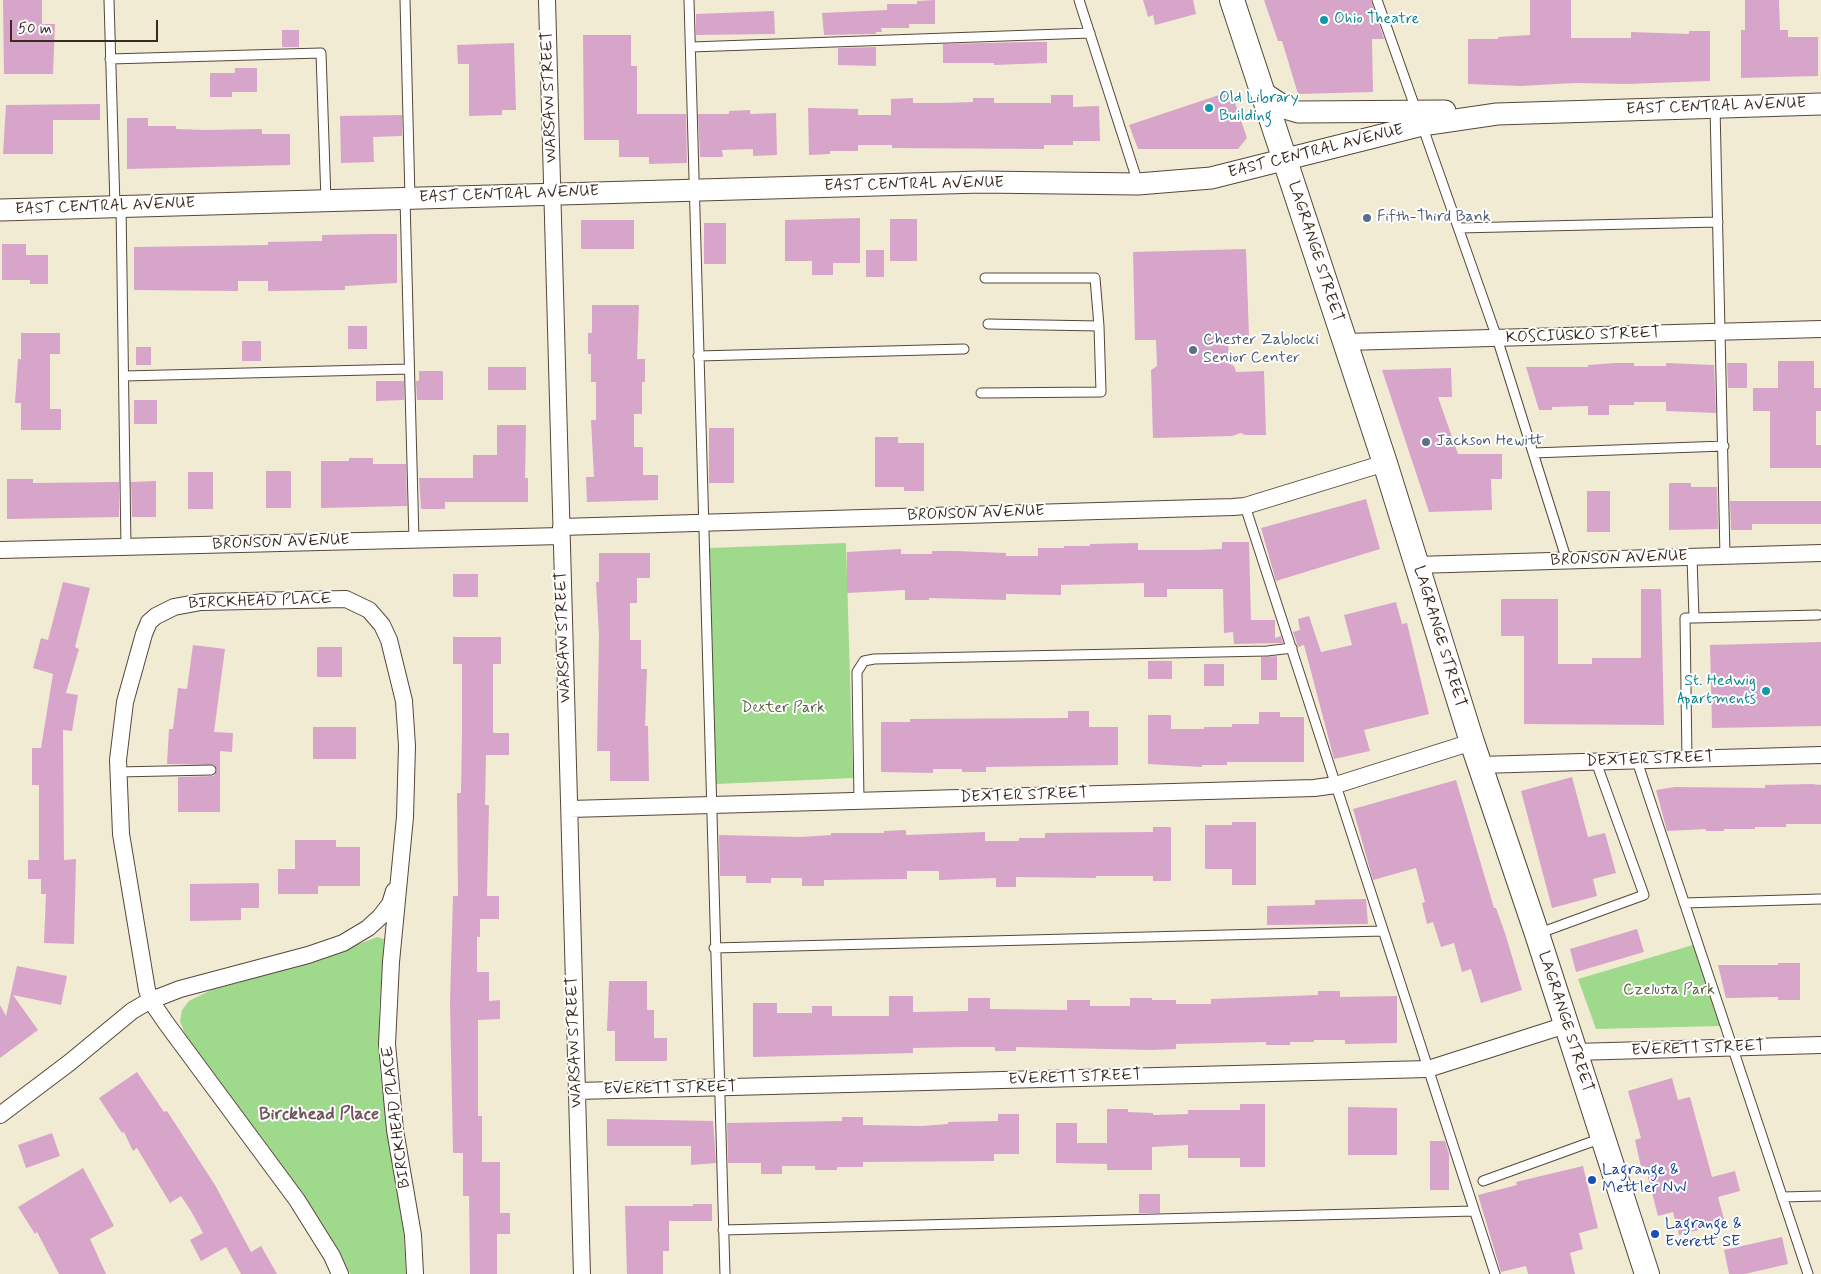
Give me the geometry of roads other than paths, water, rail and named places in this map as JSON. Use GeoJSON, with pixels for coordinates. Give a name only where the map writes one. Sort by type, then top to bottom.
{"type":"FeatureCollection","features":[{"type":"Feature","properties":{"kind":"main road","name":"LAGRANGE STREET"},"geometry":{"type":"LineString","coordinates":[[1232,0],[1385,464],[1472,742],[1537,934],[1647,1274]]}},
{"type":"Feature","properties":{"kind":"street","name":"WARSAW STREET"},"geometry":{"type":"LineString","coordinates":[[547,0],[582,1274]]}},
{"type":"Feature","properties":{"kind":"street"},"geometry":{"type":"LineString","coordinates":[[1262,92],[1288,109],[1298,112],[1419,118]]}},
{"type":"Feature","properties":{"kind":"street","name":"EAST CENTRAL AVENUE"},"geometry":{"type":"LineString","coordinates":[[0,210],[981,182],[1138,184],[1211,178],[1285,160],[1419,118],[1531,112],[1821,104]]}},
{"type":"Feature","properties":{"kind":"street","name":"KOSCIUSKO STREET"},"geometry":{"type":"LineString","coordinates":[[1345,342],[1821,329]]}},
{"type":"Feature","properties":{"kind":"street","name":"BRONSON AVENUE"},"geometry":{"type":"LineString","coordinates":[[0,550],[414,540],[702,523],[1246,506],[1385,464]]}},
{"type":"Feature","properties":{"kind":"street","name":"BRONSON AVENUE"},"geometry":{"type":"LineString","coordinates":[[1416,565],[1821,553]]}},
{"type":"Feature","properties":{"kind":"street","name":"BIRCKHEAD PLACE"},"geometry":{"type":"LineString","coordinates":[[340,1274],[332,1256],[297,1200],[150,1001],[145,982],[121,834],[118,772],[124,702],[149,622],[162,611],[187,604],[200,602],[331,599],[355,601],[369,610],[382,625],[396,660],[403,694],[407,764],[401,870],[390,962],[387,1044],[392,1100],[413,1235],[415,1274]]}},
{"type":"Feature","properties":{"kind":"street","name":"DEXTER STREET"},"geometry":{"type":"LineString","coordinates":[[570,809],[1314,788],[1336,785],[1472,742]]}},
{"type":"Feature","properties":{"kind":"street","name":"DEXTER STREET"},"geometry":{"type":"LineString","coordinates":[[1480,765],[1821,755]]}},
{"type":"Feature","properties":{"kind":"street","name":"BIRCKHEAD PLACE"},"geometry":{"type":"LineString","coordinates":[[0,1116],[132,1011],[150,1001],[194,985],[308,955],[358,935],[380,917],[390,904],[401,870]]}},
{"type":"Feature","properties":{"kind":"street","name":"EVERETT STREET"},"geometry":{"type":"LineString","coordinates":[[577,1091],[1428,1069],[1566,1025]]}},
{"type":"Feature","properties":{"kind":"street","name":"EVERETT STREET"},"geometry":{"type":"LineString","coordinates":[[1575,1052],[1821,1045]]}},
{"type":"Feature","properties":{"kind":"lane"},"geometry":{"type":"LineString","coordinates":[[109,0],[124,376],[126,548]]}},
{"type":"Feature","properties":{"kind":"lane"},"geometry":{"type":"LineString","coordinates":[[405,0],[409,369],[414,540]]}},
{"type":"Feature","properties":{"kind":"lane"},"geometry":{"type":"LineString","coordinates":[[689,0],[714,948],[725,1274]]}},
{"type":"Feature","properties":{"kind":"lane"},"geometry":{"type":"LineString","coordinates":[[1080,0],[1138,184]]}},
{"type":"Feature","properties":{"kind":"lane"},"geometry":{"type":"LineString","coordinates":[[1377,0],[1497,338],[1567,561]]}},
{"type":"Feature","properties":{"kind":"lane"},"geometry":{"type":"LineString","coordinates":[[691,46],[1090,33]]}},
{"type":"Feature","properties":{"kind":"lane"},"geometry":{"type":"LineString","coordinates":[[110,59],[321,53],[326,201]]}},
{"type":"Feature","properties":{"kind":"lane"},"geometry":{"type":"LineString","coordinates":[[1715,107],[1725,556]]}},
{"type":"Feature","properties":{"kind":"lane"},"geometry":{"type":"LineString","coordinates":[[1459,228],[1718,222]]}},
{"type":"Feature","properties":{"kind":"lane"},"geometry":{"type":"LineString","coordinates":[[981,393],[1101,392],[1095,278],[985,278]]}},
{"type":"Feature","properties":{"kind":"lane"},"geometry":{"type":"LineString","coordinates":[[988,324],[1099,326]]}},
{"type":"Feature","properties":{"kind":"lane"},"geometry":{"type":"LineString","coordinates":[[698,356],[964,349]]}},
{"type":"Feature","properties":{"kind":"lane"},"geometry":{"type":"LineString","coordinates":[[124,376],[409,369]]}},
{"type":"Feature","properties":{"kind":"lane"},"geometry":{"type":"LineString","coordinates":[[1533,453],[1724,446]]}},
{"type":"Feature","properties":{"kind":"lane"},"geometry":{"type":"LineString","coordinates":[[1246,506],[1495,1274]]}},
{"type":"Feature","properties":{"kind":"lane"},"geometry":{"type":"LineString","coordinates":[[1692,557],[1694,618]]}},
{"type":"Feature","properties":{"kind":"lane"},"geometry":{"type":"LineString","coordinates":[[1687,759],[1685,618],[1818,614]]}},
{"type":"Feature","properties":{"kind":"lane"},"geometry":{"type":"LineString","coordinates":[[859,801],[857,672],[864,661],[884,658],[1266,652],[1292,648]]}},
{"type":"Feature","properties":{"kind":"lane"},"geometry":{"type":"LineString","coordinates":[[1638,761],[1808,1274]]}},
{"type":"Feature","properties":{"kind":"lane"},"geometry":{"type":"LineString","coordinates":[[1537,934],[1644,895],[1596,762]]}},
{"type":"Feature","properties":{"kind":"lane"},"geometry":{"type":"LineString","coordinates":[[118,772],[211,770]]}},
{"type":"Feature","properties":{"kind":"lane"},"geometry":{"type":"LineString","coordinates":[[1684,903],[1821,899]]}},
{"type":"Feature","properties":{"kind":"lane"},"geometry":{"type":"LineString","coordinates":[[714,948],[1383,931]]}},
{"type":"Feature","properties":{"kind":"lane"},"geometry":{"type":"LineString","coordinates":[[1483,1181],[1603,1138]]}},
{"type":"Feature","properties":{"kind":"lane"},"geometry":{"type":"LineString","coordinates":[[1782,1197],[1821,1196]]}},
{"type":"Feature","properties":{"kind":"lane"},"geometry":{"type":"LineString","coordinates":[[724,1230],[1474,1211]]}},
{"type":"Feature","properties":{"kind":"place","name":"Ohio Theatre"},"geometry":{"type":"Point","coordinates":[1324,20]}},
{"type":"Feature","properties":{"kind":"place","name":"Old Library Building"},"geometry":{"type":"Point","coordinates":[1209,108]}},
{"type":"Feature","properties":{"kind":"place","name":"Fifth-Third Bank"},"geometry":{"type":"Point","coordinates":[1367,218]}},
{"type":"Feature","properties":{"kind":"place","name":"Chester Zablocki Senior Center"},"geometry":{"type":"Point","coordinates":[1193,350]}},
{"type":"Feature","properties":{"kind":"place","name":"Jackson Hewitt"},"geometry":{"type":"Point","coordinates":[1426,442]}},
{"type":"Feature","properties":{"kind":"place","name":"St. Hedwig Apartments"},"geometry":{"type":"Point","coordinates":[1766,691]}},
{"type":"Feature","properties":{"kind":"place","name":"Lagrange & Mettler NW"},"geometry":{"type":"Point","coordinates":[1592,1180]}},
{"type":"Feature","properties":{"kind":"place","name":"Lagrange & Everett SE"},"geometry":{"type":"Point","coordinates":[1655,1234]}},
{"type":"Feature","properties":{"kind":"district","name":"Birckhead Place"},"geometry":{"type":"Point","coordinates":[319,1115]}},
{"type":"Feature","properties":{"kind":"park label","name":"Dexter Park"},"geometry":{"type":"Point","coordinates":[783,709]}},
{"type":"Feature","properties":{"kind":"park label","name":"Czelusta Park"},"geometry":{"type":"Point","coordinates":[1669,991]}}]}
